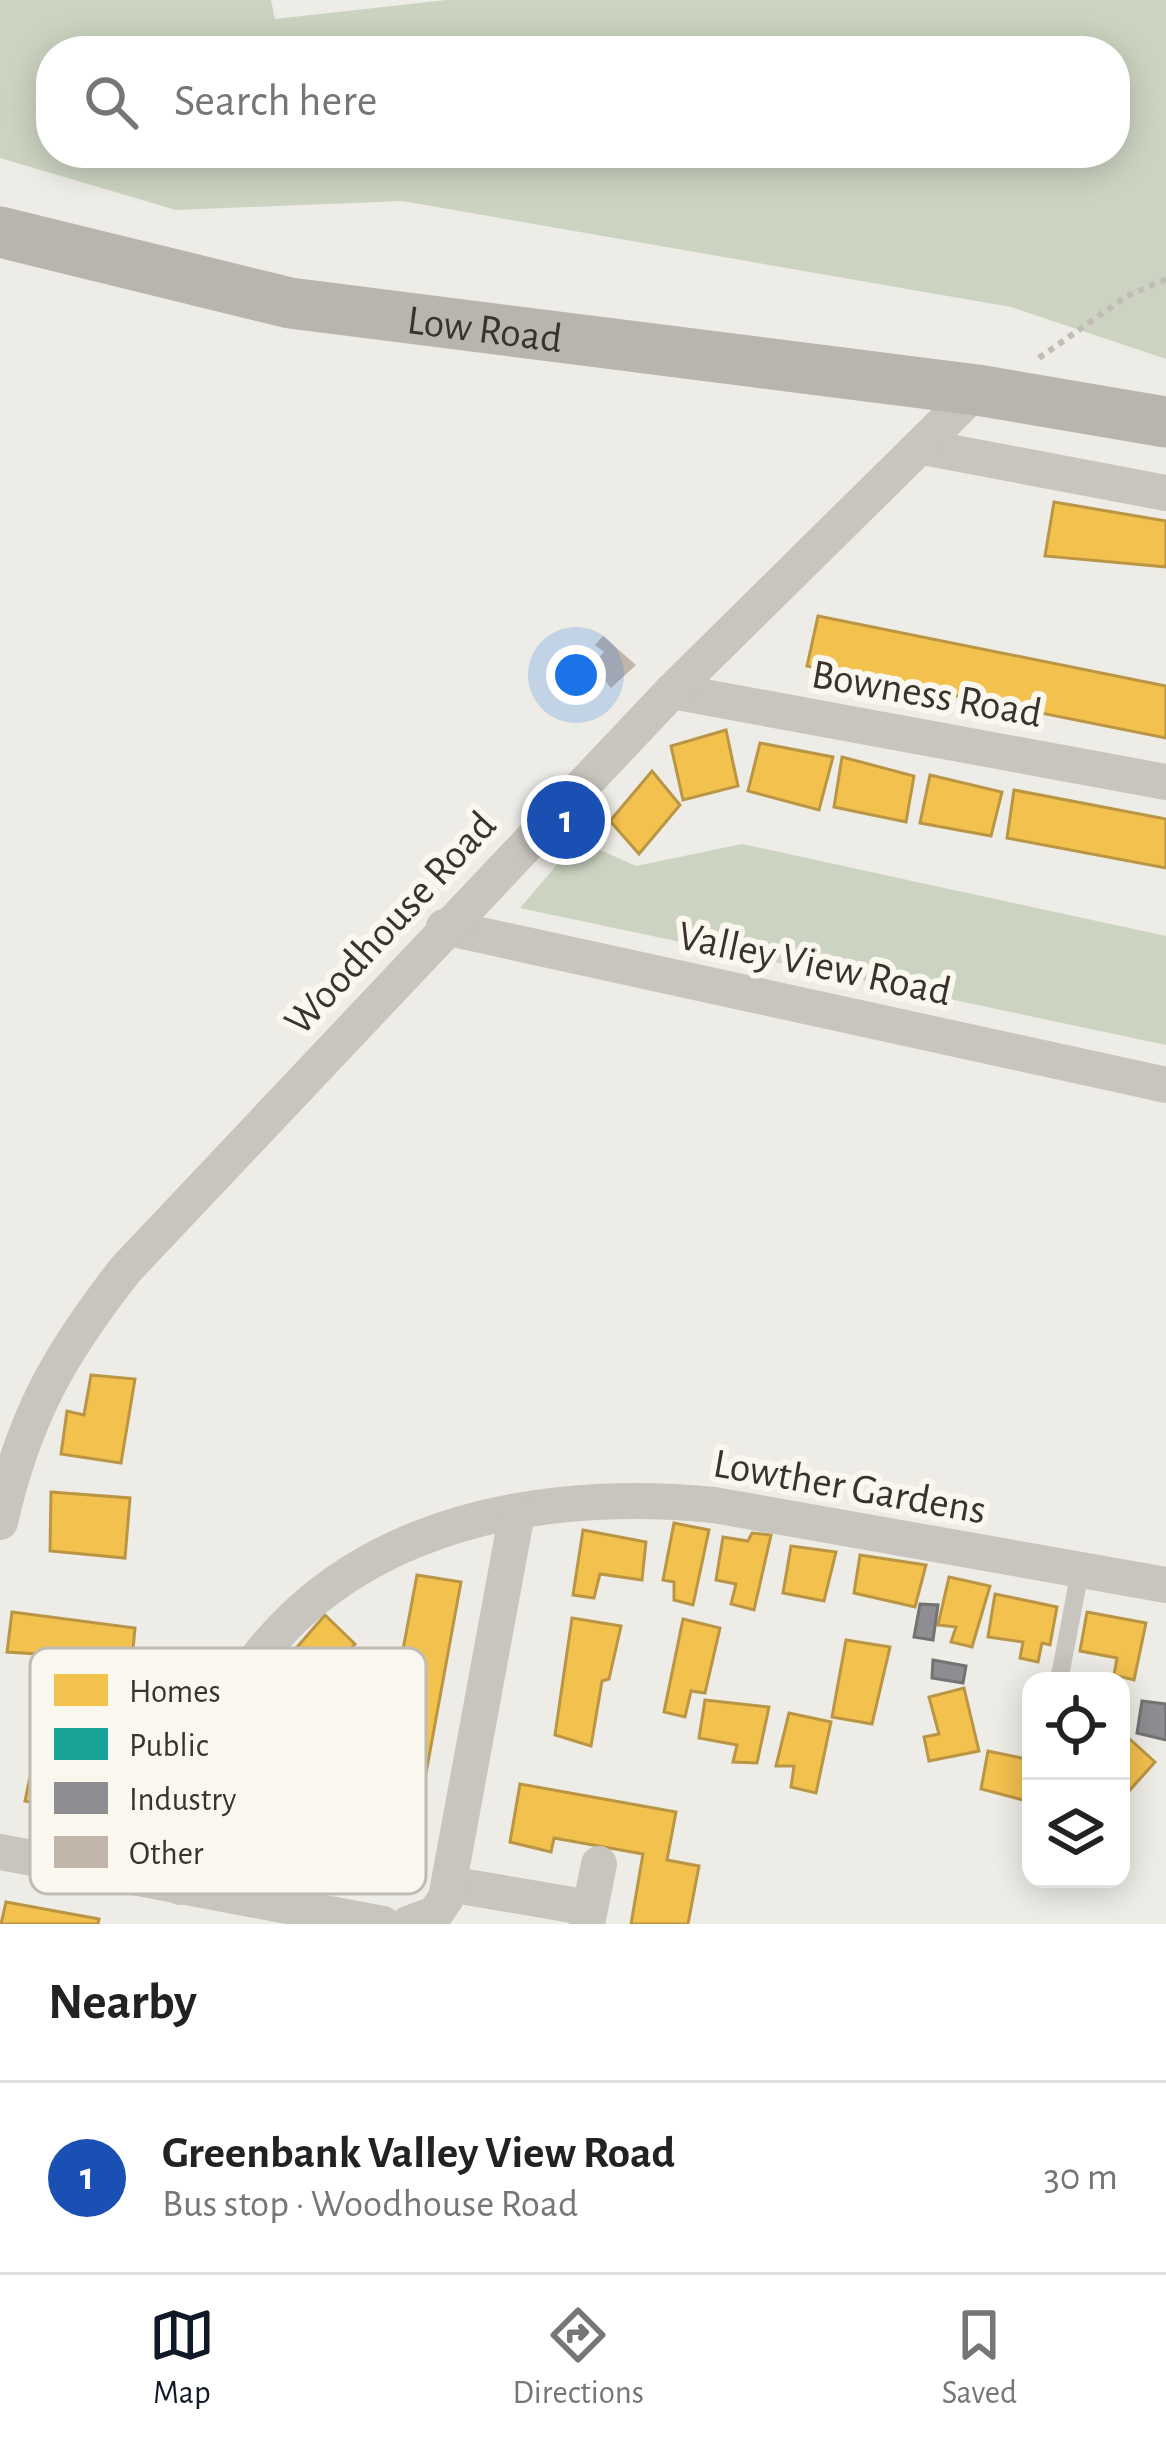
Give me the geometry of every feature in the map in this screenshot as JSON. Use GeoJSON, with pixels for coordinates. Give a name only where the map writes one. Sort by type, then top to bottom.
{"type":"FeatureCollection","features":[{"type":"Feature","properties":{"kind":"main road","name":"Low Road"},"geometry":{"type":"LineString","coordinates":[[0,232],[290,303],[1000,394],[1166,422]]}},
{"type":"Feature","properties":{"kind":"street","name":"Woodhouse Road"},"geometry":{"type":"LineString","coordinates":[[0,1522],[36,1407],[64,1348],[126,1269],[444,927],[672,691],[923,447],[1000,394]]}},
{"type":"Feature","properties":{"kind":"street"},"geometry":{"type":"LineString","coordinates":[[923,447],[1166,493]]}},
{"type":"Feature","properties":{"kind":"street","name":"Bowness Road"},"geometry":{"type":"LineString","coordinates":[[672,691],[1166,782]]}},
{"type":"Feature","properties":{"kind":"street","name":"Valley View Road"},"geometry":{"type":"LineString","coordinates":[[444,927],[1166,1085]]}},
{"type":"Feature","properties":{"kind":"street","name":"Lowther Gardens"},"geometry":{"type":"LineString","coordinates":[[269,1648],[287,1623],[335,1579],[436,1530],[518,1513],[643,1498],[714,1504],[1166,1585]]}},
{"type":"Feature","properties":{"kind":"street"},"geometry":{"type":"LineString","coordinates":[[408,1924],[435,1914],[449,1884],[518,1513]]}},
{"type":"Feature","properties":{"kind":"street"},"geometry":{"type":"LineString","coordinates":[[0,1852],[30,1858]]}},
{"type":"Feature","properties":{"kind":"street"},"geometry":{"type":"LineString","coordinates":[[449,1884],[588,1916],[598,1864]]}},
{"type":"Feature","properties":{"kind":"street"},"geometry":{"type":"LineString","coordinates":[[218,1894],[382,1924]]}},
{"type":"Feature","properties":{"kind":"lane"},"geometry":{"type":"LineString","coordinates":[[1061,1672],[1080,1571]]}},
{"type":"Feature","properties":{"kind":"path"},"geometry":{"type":"LineString","coordinates":[[1000,394],[1028,366],[1127,296],[1166,279]]}},
{"type":"Feature","properties":{"kind":"green space"},"geometry":{"type":"Polygon","coordinates":[[[0,0],[271,0],[275,19],[446,0],[1166,0],[1166,359],[1011,307],[402,201],[176,210],[0,158],[0,0]]]}},
{"type":"Feature","properties":{"kind":"green space"},"geometry":{"type":"Polygon","coordinates":[[[578,840],[636,866],[742,844],[1166,936],[1166,1045],[520,908],[578,840]]]}},
{"type":"Feature","properties":{"kind":"building: Homes"},"geometry":{"type":"Polygon","coordinates":[[[1054,502],[1166,521],[1166,567],[1045,556],[1054,502]]]}},
{"type":"Feature","properties":{"kind":"building: Homes"},"geometry":{"type":"Polygon","coordinates":[[[818,616],[1166,686],[1166,738],[807,666],[818,616]]]}},
{"type":"Feature","properties":{"kind":"building: Homes"},"geometry":{"type":"Polygon","coordinates":[[[726,730],[738,786],[683,800],[671,746],[726,730]]]}},
{"type":"Feature","properties":{"kind":"building: Homes"},"geometry":{"type":"Polygon","coordinates":[[[760,743],[833,757],[819,810],[748,791],[760,743]]]}},
{"type":"Feature","properties":{"kind":"building: Homes"},"geometry":{"type":"Polygon","coordinates":[[[842,757],[914,776],[906,822],[834,807],[842,757]]]}},
{"type":"Feature","properties":{"kind":"building: Homes"},"geometry":{"type":"Polygon","coordinates":[[[652,771],[680,805],[639,854],[610,821],[652,771]]]}},
{"type":"Feature","properties":{"kind":"building: Homes"},"geometry":{"type":"Polygon","coordinates":[[[930,775],[1002,792],[991,836],[920,823],[930,775]]]}},
{"type":"Feature","properties":{"kind":"building: Homes"},"geometry":{"type":"Polygon","coordinates":[[[1014,790],[1166,819],[1166,868],[1007,838],[1014,790]]]}},
{"type":"Feature","properties":{"kind":"building: Homes"},"geometry":{"type":"Polygon","coordinates":[[[91,1375],[135,1379],[121,1463],[61,1454],[67,1411],[84,1415],[91,1375]]]}},
{"type":"Feature","properties":{"kind":"building: Homes"},"geometry":{"type":"Polygon","coordinates":[[[51,1492],[130,1498],[125,1558],[50,1551],[51,1492]]]}},
{"type":"Feature","properties":{"kind":"building: Homes"},"geometry":{"type":"Polygon","coordinates":[[[674,1523],[709,1530],[693,1605],[674,1600],[674,1582],[663,1580],[674,1523]]]}},
{"type":"Feature","properties":{"kind":"building: Homes"},"geometry":{"type":"Polygon","coordinates":[[[583,1530],[646,1542],[642,1580],[600,1574],[594,1598],[573,1595],[583,1530]]]}},
{"type":"Feature","properties":{"kind":"building: Homes"},"geometry":{"type":"Polygon","coordinates":[[[752,1533],[771,1535],[754,1610],[731,1604],[736,1584],[716,1580],[723,1537],[748,1541],[752,1533]]]}},
{"type":"Feature","properties":{"kind":"building: Homes"},"geometry":{"type":"Polygon","coordinates":[[[791,1546],[836,1552],[824,1601],[783,1593],[791,1546]]]}},
{"type":"Feature","properties":{"kind":"building: Homes"},"geometry":{"type":"Polygon","coordinates":[[[860,1555],[926,1565],[915,1607],[854,1593],[860,1555]]]}},
{"type":"Feature","properties":{"kind":"building: Homes"},"geometry":{"type":"Polygon","coordinates":[[[417,1575],[461,1582],[426,1773],[426,1648],[403,1648],[417,1575]]]}},
{"type":"Feature","properties":{"kind":"building: Homes"},"geometry":{"type":"Polygon","coordinates":[[[949,1577],[990,1586],[972,1647],[951,1642],[956,1627],[938,1625],[949,1577]]]}},
{"type":"Feature","properties":{"kind":"building: Homes"},"geometry":{"type":"Polygon","coordinates":[[[995,1594],[1057,1607],[1050,1645],[1042,1643],[1038,1662],[1020,1658],[1023,1642],[988,1637],[995,1594]]]}},
{"type":"Feature","properties":{"kind":"building: Homes"},"geometry":{"type":"Polygon","coordinates":[[[12,1612],[135,1628],[133,1648],[7,1652],[12,1612]]]}},
{"type":"Feature","properties":{"kind":"building: Homes"},"geometry":{"type":"Polygon","coordinates":[[[1087,1612],[1146,1623],[1134,1680],[1130,1672],[1115,1672],[1117,1658],[1080,1651],[1087,1612]]]}},
{"type":"Feature","properties":{"kind":"building: Homes"},"geometry":{"type":"Polygon","coordinates":[[[325,1615],[355,1644],[352,1648],[296,1648],[325,1615]]]}},
{"type":"Feature","properties":{"kind":"building: Homes"},"geometry":{"type":"Polygon","coordinates":[[[572,1618],[621,1626],[609,1679],[602,1681],[591,1746],[555,1735],[572,1618]]]}},
{"type":"Feature","properties":{"kind":"building: Homes"},"geometry":{"type":"Polygon","coordinates":[[[683,1619],[720,1628],[705,1693],[691,1691],[685,1717],[664,1712],[683,1619]]]}},
{"type":"Feature","properties":{"kind":"building: Homes"},"geometry":{"type":"Polygon","coordinates":[[[846,1640],[890,1647],[872,1724],[832,1717],[846,1640]]]}},
{"type":"Feature","properties":{"kind":"building: Homes"},"geometry":{"type":"Polygon","coordinates":[[[964,1688],[979,1751],[929,1761],[924,1737],[939,1734],[929,1697],[964,1688]]]}},
{"type":"Feature","properties":{"kind":"building: Homes"},"geometry":{"type":"Polygon","coordinates":[[[705,1700],[769,1707],[757,1763],[733,1762],[737,1745],[699,1738],[705,1700]]]}},
{"type":"Feature","properties":{"kind":"building: Homes"},"geometry":{"type":"Polygon","coordinates":[[[789,1713],[831,1722],[816,1793],[791,1787],[794,1766],[776,1766],[789,1713]]]}},
{"type":"Feature","properties":{"kind":"building: Homes"},"geometry":{"type":"Polygon","coordinates":[[[1130,1739],[1155,1762],[1130,1790],[1130,1739]]]}},
{"type":"Feature","properties":{"kind":"building: Homes"},"geometry":{"type":"Polygon","coordinates":[[[988,1751],[1022,1758],[1022,1800],[981,1789],[988,1751]]]}},
{"type":"Feature","properties":{"kind":"building: Homes"},"geometry":{"type":"Polygon","coordinates":[[[520,1784],[676,1812],[667,1860],[699,1866],[688,1924],[631,1924],[643,1854],[554,1838],[551,1852],[510,1842],[520,1784]]]}},
{"type":"Feature","properties":{"kind":"building: Homes"},"geometry":{"type":"Polygon","coordinates":[[[6,1902],[99,1919],[98,1924],[1,1924],[6,1902]]]}},
{"type":"Feature","properties":{"kind":"building: Industry"},"geometry":{"type":"Polygon","coordinates":[[[920,1604],[938,1605],[933,1640],[914,1637],[920,1604]]]}},
{"type":"Feature","properties":{"kind":"building: Industry"},"geometry":{"type":"Polygon","coordinates":[[[933,1660],[966,1666],[963,1683],[932,1678],[933,1660]]]}},
{"type":"Feature","properties":{"kind":"building: Industry"},"geometry":{"type":"Polygon","coordinates":[[[1142,1701],[1166,1704],[1166,1740],[1137,1733],[1142,1701]]]}},
{"type":"Feature","properties":{"kind":"building: Other"},"geometry":{"type":"Polygon","coordinates":[[[603,636],[636,665],[611,688],[592,665],[604,652],[595,645],[603,636]]]}},
{"type":"Feature","properties":{"kind":"place","name":"Greenbank Valley View Road"},"geometry":{"type":"Point","coordinates":[566,820]}}]}
